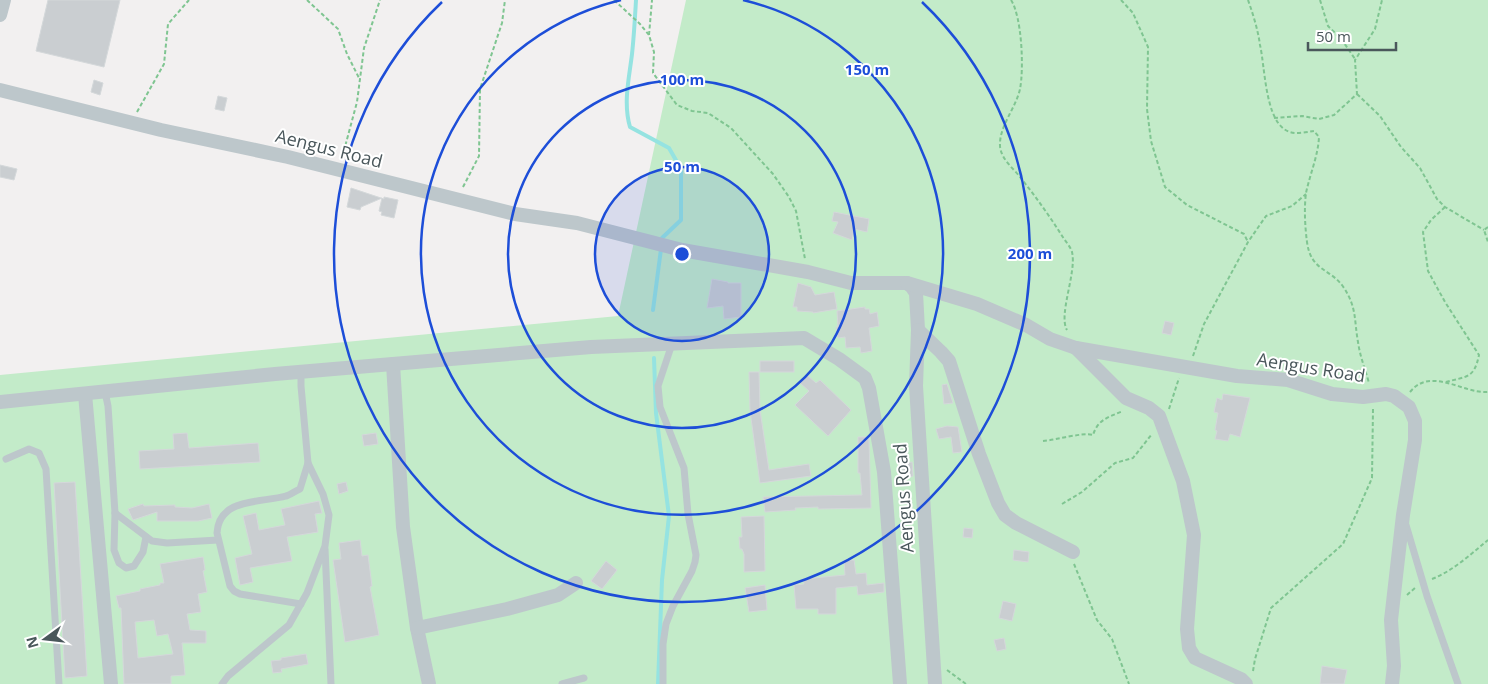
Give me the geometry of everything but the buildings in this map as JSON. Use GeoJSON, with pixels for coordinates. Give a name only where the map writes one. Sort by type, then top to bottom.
{"type":"FeatureCollection","features":[{"type":"Feature","properties":{"kind":"street"},"geometry":{"type":"LineString","coordinates":[[0,15],[4,0]]}},
{"type":"Feature","properties":{"kind":"street","name":"Aengus Road"},"geometry":{"type":"LineString","coordinates":[[0,90],[528,217],[577,223],[669,247],[808,272],[851,283],[907,283],[978,304],[1050,338],[1076,348],[1237,376],[1288,380],[1332,394],[1350,397],[1373,397],[1386,394],[1403,401]]}},
{"type":"Feature","properties":{"kind":"street","name":"Aengus Road"},"geometry":{"type":"LineString","coordinates":[[907,283],[916,293],[918,330],[916,386],[935,684]]}},
{"type":"Feature","properties":{"kind":"street"},"geometry":{"type":"LineString","coordinates":[[918,330],[949,361],[979,454],[998,503],[1005,515],[1016,523],[1073,552]]}},
{"type":"Feature","properties":{"kind":"street"},"geometry":{"type":"LineString","coordinates":[[0,402],[301,372],[591,347],[804,338],[840,359],[865,378],[869,388],[884,472],[900,684]]}},
{"type":"Feature","properties":{"kind":"street"},"geometry":{"type":"LineString","coordinates":[[1076,348],[1126,398],[1139,404],[1161,421],[1183,481],[1194,535],[1187,629],[1189,648],[1195,658],[1234,675],[1249,679]]}},
{"type":"Feature","properties":{"kind":"street"},"geometry":{"type":"LineString","coordinates":[[393,364],[400,494],[417,628],[430,684]]}},
{"type":"Feature","properties":{"kind":"street"},"geometry":{"type":"LineString","coordinates":[[85,394],[111,684]]}},
{"type":"Feature","properties":{"kind":"street"},"geometry":{"type":"LineString","coordinates":[[1392,684],[1394,666],[1391,620],[1403,515],[1415,440],[1413,413],[1403,401]]}},
{"type":"Feature","properties":{"kind":"street"},"geometry":{"type":"LineString","coordinates":[[417,628],[558,596],[576,583]]}},
{"type":"Feature","properties":{"kind":"lane"},"geometry":{"type":"LineString","coordinates":[[663,684],[663,644],[666,624],[673,606],[696,562],[684,468],[660,407],[658,396],[658,386],[672,343]]}},
{"type":"Feature","properties":{"kind":"lane"},"geometry":{"type":"LineString","coordinates":[[301,372],[308,463],[323,494],[329,515],[325,546],[331,684]]}},
{"type":"Feature","properties":{"kind":"lane"},"geometry":{"type":"LineString","coordinates":[[105,392],[108,406],[115,513],[114,550],[119,563],[126,568],[134,566],[143,552],[146,537]]}},
{"type":"Feature","properties":{"kind":"lane"},"geometry":{"type":"LineString","coordinates":[[6,459],[30,448],[39,453],[46,469],[59,684]]}},
{"type":"Feature","properties":{"kind":"lane"},"geometry":{"type":"LineString","coordinates":[[301,604],[240,594],[234,591],[228,580],[218,540],[217,526],[225,514],[232,508],[244,503],[286,496],[300,489],[308,463]]}},
{"type":"Feature","properties":{"kind":"lane"},"geometry":{"type":"LineString","coordinates":[[115,513],[152,541],[167,543],[218,540]]}},
{"type":"Feature","properties":{"kind":"lane"},"geometry":{"type":"LineString","coordinates":[[1403,515],[1423,582],[1458,684]]}},
{"type":"Feature","properties":{"kind":"lane"},"geometry":{"type":"LineString","coordinates":[[222,684],[228,676],[289,625],[307,593],[325,546]]}},
{"type":"Feature","properties":{"kind":"lane"},"geometry":{"type":"LineString","coordinates":[[562,684],[584,678]]}},
{"type":"Feature","properties":{"kind":"path"},"geometry":{"type":"LineString","coordinates":[[130,122],[141,107],[164,64],[168,24],[189,0]]}},
{"type":"Feature","properties":{"kind":"path"},"geometry":{"type":"LineString","coordinates":[[307,0],[338,29],[347,54],[360,80]]}},
{"type":"Feature","properties":{"kind":"path"},"geometry":{"type":"LineString","coordinates":[[339,170],[357,102],[364,48],[380,0]]}},
{"type":"Feature","properties":{"kind":"path"},"geometry":{"type":"LineString","coordinates":[[456,200],[479,156],[480,89],[502,23],[505,0]]}},
{"type":"Feature","properties":{"kind":"path"},"geometry":{"type":"LineString","coordinates":[[614,0],[640,24],[649,36],[654,52],[653,73],[677,105],[692,111],[708,112],[731,128],[773,174],[796,211],[808,272]]}},
{"type":"Feature","properties":{"kind":"path"},"geometry":{"type":"LineString","coordinates":[[649,36],[652,0]]}},
{"type":"Feature","properties":{"kind":"path"},"geometry":{"type":"LineString","coordinates":[[1011,0],[1017,10],[1022,55],[1020,90],[1002,133],[1000,146],[1003,157],[1034,196],[1072,252],[1064,324],[1076,348]]}},
{"type":"Feature","properties":{"kind":"path"},"geometry":{"type":"LineString","coordinates":[[1121,0],[1132,14],[1148,47],[1147,109],[1151,141],[1166,187],[1187,205],[1244,234],[1248,242]]}},
{"type":"Feature","properties":{"kind":"path"},"geometry":{"type":"LineString","coordinates":[[1248,0],[1260,43],[1274,118],[1284,129],[1291,133],[1314,131],[1318,133],[1319,145],[1306,194],[1306,230],[1311,258],[1319,268],[1343,286],[1354,307],[1358,342],[1373,397],[1372,478],[1343,544],[1272,608],[1249,679]]}},
{"type":"Feature","properties":{"kind":"path"},"geometry":{"type":"LineString","coordinates":[[1320,0],[1328,26],[1342,40],[1355,60],[1357,94],[1380,116],[1401,147],[1420,168],[1432,191],[1445,207],[1484,230],[1488,242]]}},
{"type":"Feature","properties":{"kind":"path"},"geometry":{"type":"LineString","coordinates":[[1355,60],[1376,29],[1382,0]]}},
{"type":"Feature","properties":{"kind":"path"},"geometry":{"type":"LineString","coordinates":[[1274,118],[1302,116],[1319,119],[1334,115],[1357,94]]}},
{"type":"Feature","properties":{"kind":"path"},"geometry":{"type":"LineString","coordinates":[[1062,504],[1102,477],[1115,463],[1133,458],[1150,437],[1161,421],[1182,367],[1194,355],[1204,324],[1248,242],[1266,216],[1292,206],[1306,194]]}},
{"type":"Feature","properties":{"kind":"path"},"geometry":{"type":"LineString","coordinates":[[1445,207],[1431,220],[1423,232],[1428,271],[1479,355],[1476,368],[1471,374],[1446,382]]}},
{"type":"Feature","properties":{"kind":"path"},"geometry":{"type":"LineString","coordinates":[[1484,230],[1488,227]]}},
{"type":"Feature","properties":{"kind":"path"},"geometry":{"type":"LineString","coordinates":[[1403,401],[1413,389],[1426,381],[1446,382],[1488,392]]}},
{"type":"Feature","properties":{"kind":"path"},"geometry":{"type":"LineString","coordinates":[[1043,441],[1058,440],[1087,433],[1093,435],[1102,419],[1139,404]]}},
{"type":"Feature","properties":{"kind":"path"},"geometry":{"type":"LineString","coordinates":[[1423,582],[1440,576],[1460,563],[1488,540]]}},
{"type":"Feature","properties":{"kind":"path"},"geometry":{"type":"LineString","coordinates":[[1073,552],[1072,557],[1089,602],[1097,620],[1112,639],[1129,684]]}},
{"type":"Feature","properties":{"kind":"path"},"geometry":{"type":"LineString","coordinates":[[933,661],[966,684]]}},
{"type":"Feature","properties":{"kind":"green space"},"geometry":{"type":"Polygon","coordinates":[[[686,0],[1488,0],[1488,684],[0,684],[0,375],[618,316],[686,0]]]}},
{"type":"Feature","properties":{"kind":"waterway"},"geometry":{"type":"LineString","coordinates":[[636,0],[627,100],[630,127],[669,148],[681,169],[681,220],[662,238],[662,242]]}},
{"type":"Feature","properties":{"kind":"waterway"},"geometry":{"type":"LineString","coordinates":[[653,310],[661,249]]}},
{"type":"Feature","properties":{"kind":"waterway"},"geometry":{"type":"LineString","coordinates":[[654,358],[656,413],[669,516],[662,580],[658,684]]}}]}
